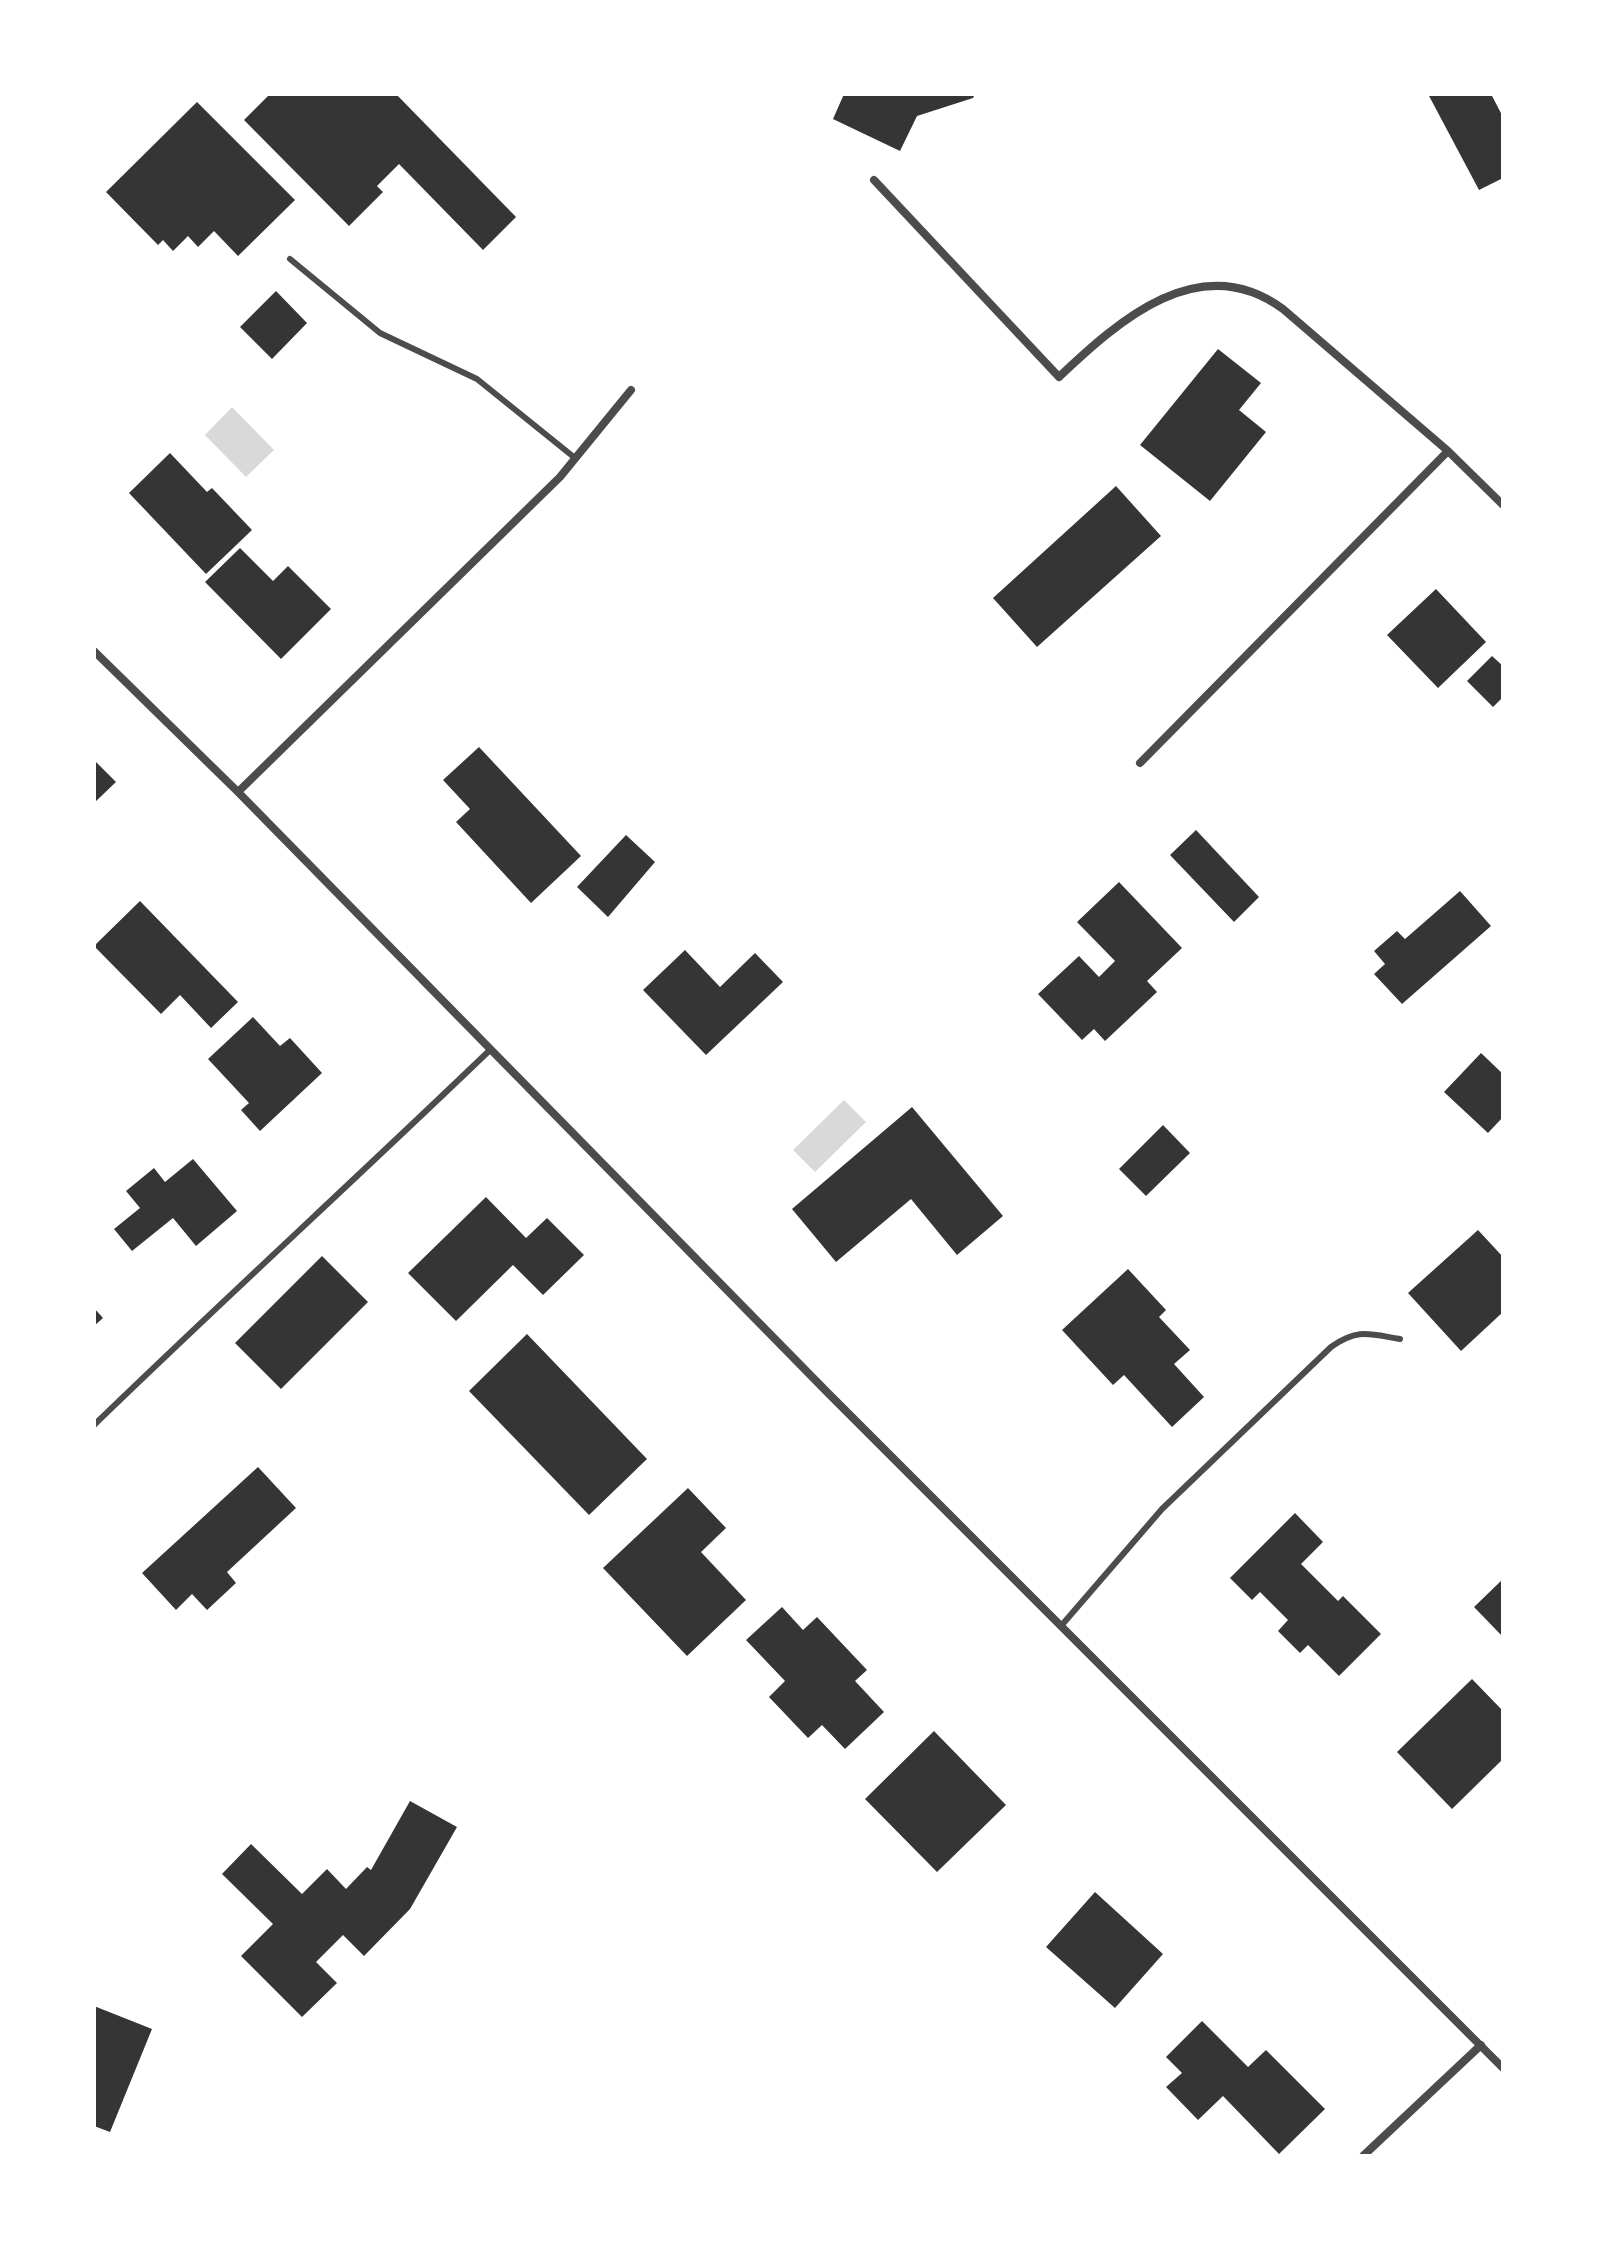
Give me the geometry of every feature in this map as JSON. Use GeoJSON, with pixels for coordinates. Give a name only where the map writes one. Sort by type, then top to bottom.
{"type":"FeatureCollection","features":[{"type":"Feature","properties":{"kind":"street"},"geometry":{"type":"LineString","coordinates":[[874,180],[1059,377],[1094,344],[1146,306],[1167,296],[1201,287],[1236,287],[1261,295],[1283,309],[1448,451],[1503,505]]}},
{"type":"Feature","properties":{"kind":"street"},"geometry":{"type":"LineString","coordinates":[[238,792],[560,477],[631,390]]}},
{"type":"Feature","properties":{"kind":"street"},"geometry":{"type":"LineString","coordinates":[[1140,763],[1448,451]]}},
{"type":"Feature","properties":{"kind":"street"},"geometry":{"type":"LineString","coordinates":[[94,651],[238,792],[1061,1626],[1503,2068]]}},
{"type":"Feature","properties":{"kind":"street"},"geometry":{"type":"LineString","coordinates":[[1363,2156],[1481,2045]]}},
{"type":"Feature","properties":{"kind":"lane"},"geometry":{"type":"LineString","coordinates":[[290,259],[380,333],[477,379],[575,458]]}},
{"type":"Feature","properties":{"kind":"lane"},"geometry":{"type":"LineString","coordinates":[[94,1425],[491,1049]]}},
{"type":"Feature","properties":{"kind":"lane"},"geometry":{"type":"LineString","coordinates":[[1061,1626],[1162,1509],[1331,1347],[1347,1336],[1362,1333],[1400,1339]]}},
{"type":"Feature","properties":{"kind":"shaded area"},"geometry":{"type":"Polygon","coordinates":[[[232,407],[274,450],[246,477],[205,435],[232,407]]]}},
{"type":"Feature","properties":{"kind":"shaded area"},"geometry":{"type":"Polygon","coordinates":[[[844,1100],[866,1122],[815,1172],[793,1150],[844,1100]]]}},
{"type":"Feature","properties":{"kind":"building"},"geometry":{"type":"Polygon","coordinates":[[[270,94],[396,94],[516,217],[483,250],[399,164],[377,186],[383,192],[349,226],[244,120],[270,94]]]}},
{"type":"Feature","properties":{"kind":"building"},"geometry":{"type":"Polygon","coordinates":[[[844,94],[975,94],[973,98],[917,116],[900,151],[833,119],[844,94]]]}},
{"type":"Feature","properties":{"kind":"building"},"geometry":{"type":"Polygon","coordinates":[[[1428,94],[1491,94],[1503,117],[1503,178],[1479,190],[1428,94]]]}},
{"type":"Feature","properties":{"kind":"building"},"geometry":{"type":"Polygon","coordinates":[[[197,102],[295,200],[238,256],[214,231],[198,247],[188,236],[173,251],[163,240],[158,245],[106,192],[197,102]]]}},
{"type":"Feature","properties":{"kind":"building"},"geometry":{"type":"Polygon","coordinates":[[[276,291],[307,323],[272,359],[240,327],[276,291]]]}},
{"type":"Feature","properties":{"kind":"building"},"geometry":{"type":"Polygon","coordinates":[[[1218,349],[1261,383],[1239,410],[1266,432],[1210,501],[1140,445],[1218,349]]]}},
{"type":"Feature","properties":{"kind":"building"},"geometry":{"type":"Polygon","coordinates":[[[170,453],[207,492],[212,488],[252,530],[206,574],[129,493],[170,453]]]}},
{"type":"Feature","properties":{"kind":"building"},"geometry":{"type":"Polygon","coordinates":[[[1116,486],[1161,536],[1037,647],[993,598],[1116,486]]]}},
{"type":"Feature","properties":{"kind":"building"},"geometry":{"type":"Polygon","coordinates":[[[240,548],[273,581],[288,566],[331,609],[281,659],[205,582],[240,548]]]}},
{"type":"Feature","properties":{"kind":"building"},"geometry":{"type":"Polygon","coordinates":[[[1436,589],[1486,642],[1438,688],[1387,635],[1436,589]]]}},
{"type":"Feature","properties":{"kind":"building"},"geometry":{"type":"Polygon","coordinates":[[[1492,656],[1503,666],[1503,697],[1493,707],[1467,681],[1492,656]]]}},
{"type":"Feature","properties":{"kind":"building"},"geometry":{"type":"Polygon","coordinates":[[[479,747],[581,856],[531,903],[456,822],[470,809],[443,780],[479,747]]]}},
{"type":"Feature","properties":{"kind":"building"},"geometry":{"type":"Polygon","coordinates":[[[94,760],[116,782],[94,803],[94,760]]]}},
{"type":"Feature","properties":{"kind":"building"},"geometry":{"type":"Polygon","coordinates":[[[1196,830],[1259,897],[1234,922],[1170,855],[1196,830]]]}},
{"type":"Feature","properties":{"kind":"building"},"geometry":{"type":"Polygon","coordinates":[[[626,835],[655,862],[608,917],[577,887],[626,835]]]}},
{"type":"Feature","properties":{"kind":"building"},"geometry":{"type":"Polygon","coordinates":[[[1119,882],[1182,948],[1147,981],[1157,992],[1105,1041],[1094,1029],[1082,1040],[1038,994],[1079,956],[1099,977],[1115,961],[1077,922],[1119,882]]]}},
{"type":"Feature","properties":{"kind":"building"},"geometry":{"type":"Polygon","coordinates":[[[1460,891],[1491,926],[1402,1004],[1374,974],[1385,964],[1374,951],[1397,931],[1405,939],[1460,891]]]}},
{"type":"Feature","properties":{"kind":"building"},"geometry":{"type":"Polygon","coordinates":[[[140,901],[238,1002],[211,1028],[180,995],[161,1014],[94,946],[140,901]]]}},
{"type":"Feature","properties":{"kind":"building"},"geometry":{"type":"Polygon","coordinates":[[[685,950],[720,987],[755,953],[783,982],[706,1055],[643,990],[685,950]]]}},
{"type":"Feature","properties":{"kind":"building"},"geometry":{"type":"Polygon","coordinates":[[[253,1017],[280,1046],[290,1038],[322,1073],[260,1131],[241,1110],[249,1103],[208,1059],[253,1017]]]}},
{"type":"Feature","properties":{"kind":"building"},"geometry":{"type":"Polygon","coordinates":[[[1481,1053],[1503,1074],[1503,1117],[1488,1133],[1444,1092],[1481,1053]]]}},
{"type":"Feature","properties":{"kind":"building"},"geometry":{"type":"Polygon","coordinates":[[[912,1107],[1003,1216],[957,1255],[911,1199],[836,1262],[792,1209],[912,1107]]]}},
{"type":"Feature","properties":{"kind":"building"},"geometry":{"type":"Polygon","coordinates":[[[1163,1125],[1190,1153],[1146,1196],[1119,1169],[1163,1125]]]}},
{"type":"Feature","properties":{"kind":"building"},"geometry":{"type":"Polygon","coordinates":[[[193,1159],[237,1211],[196,1246],[173,1218],[132,1251],[114,1229],[140,1208],[126,1191],[154,1168],[165,1182],[193,1159]]]}},
{"type":"Feature","properties":{"kind":"building"},"geometry":{"type":"Polygon","coordinates":[[[486,1197],[526,1238],[547,1218],[584,1255],[543,1295],[513,1265],[456,1321],[408,1273],[486,1197]]]}},
{"type":"Feature","properties":{"kind":"building"},"geometry":{"type":"Polygon","coordinates":[[[1478,1230],[1503,1257],[1503,1312],[1461,1351],[1408,1293],[1478,1230]]]}},
{"type":"Feature","properties":{"kind":"building"},"geometry":{"type":"Polygon","coordinates":[[[322,1256],[368,1302],[281,1389],[235,1343],[322,1256]]]}},
{"type":"Feature","properties":{"kind":"building"},"geometry":{"type":"Polygon","coordinates":[[[1128,1269],[1166,1310],[1159,1317],[1190,1350],[1174,1364],[1204,1397],[1172,1427],[1124,1375],[1113,1385],[1062,1330],[1128,1269]]]}},
{"type":"Feature","properties":{"kind":"building"},"geometry":{"type":"Polygon","coordinates":[[[94,1308],[103,1318],[94,1326],[94,1308]]]}},
{"type":"Feature","properties":{"kind":"building"},"geometry":{"type":"Polygon","coordinates":[[[527,1334],[647,1459],[589,1515],[469,1391],[527,1334]]]}},
{"type":"Feature","properties":{"kind":"building"},"geometry":{"type":"Polygon","coordinates":[[[258,1467],[296,1508],[227,1572],[236,1583],[207,1610],[192,1594],[176,1610],[142,1573],[258,1467]]]}},
{"type":"Feature","properties":{"kind":"building"},"geometry":{"type":"Polygon","coordinates":[[[688,1488],[726,1528],[701,1552],[746,1600],[687,1656],[603,1568],[688,1488]]]}},
{"type":"Feature","properties":{"kind":"building"},"geometry":{"type":"Polygon","coordinates":[[[1295,1513],[1323,1542],[1301,1564],[1338,1601],[1343,1596],[1381,1634],[1339,1676],[1308,1645],[1300,1653],[1278,1631],[1288,1620],[1260,1592],[1252,1600],[1230,1578],[1295,1513]]]}},
{"type":"Feature","properties":{"kind":"building"},"geometry":{"type":"Polygon","coordinates":[[[1503,1579],[1503,1637],[1474,1607],[1503,1579]]]}},
{"type":"Feature","properties":{"kind":"building"},"geometry":{"type":"Polygon","coordinates":[[[782,1607],[803,1630],[817,1617],[867,1670],[855,1681],[884,1712],[845,1749],[822,1725],[808,1738],[769,1697],[785,1681],[746,1640],[782,1607]]]}},
{"type":"Feature","properties":{"kind":"building"},"geometry":{"type":"Polygon","coordinates":[[[1472,1679],[1503,1711],[1503,1759],[1452,1809],[1397,1752],[1472,1679]]]}},
{"type":"Feature","properties":{"kind":"building"},"geometry":{"type":"Polygon","coordinates":[[[934,1731],[1006,1805],[937,1872],[865,1799],[934,1731]]]}},
{"type":"Feature","properties":{"kind":"building"},"geometry":{"type":"Polygon","coordinates":[[[410,1801],[457,1827],[410,1909],[364,1956],[343,1935],[316,1962],[337,1983],[302,2017],[241,1956],[273,1924],[222,1874],[251,1844],[302,1894],[327,1869],[346,1889],[367,1867],[371,1870],[410,1801]]]}},
{"type":"Feature","properties":{"kind":"building"},"geometry":{"type":"Polygon","coordinates":[[[1095,1892],[1163,1954],[1115,2008],[1046,1947],[1095,1892]]]}},
{"type":"Feature","properties":{"kind":"building"},"geometry":{"type":"Polygon","coordinates":[[[94,2006],[152,2029],[110,2132],[94,2126],[94,2006]]]}},
{"type":"Feature","properties":{"kind":"building"},"geometry":{"type":"Polygon","coordinates":[[[1202,2021],[1248,2067],[1266,2050],[1325,2109],[1279,2154],[1223,2096],[1198,2120],[1166,2087],[1182,2073],[1166,2057],[1202,2021]]]}}]}
